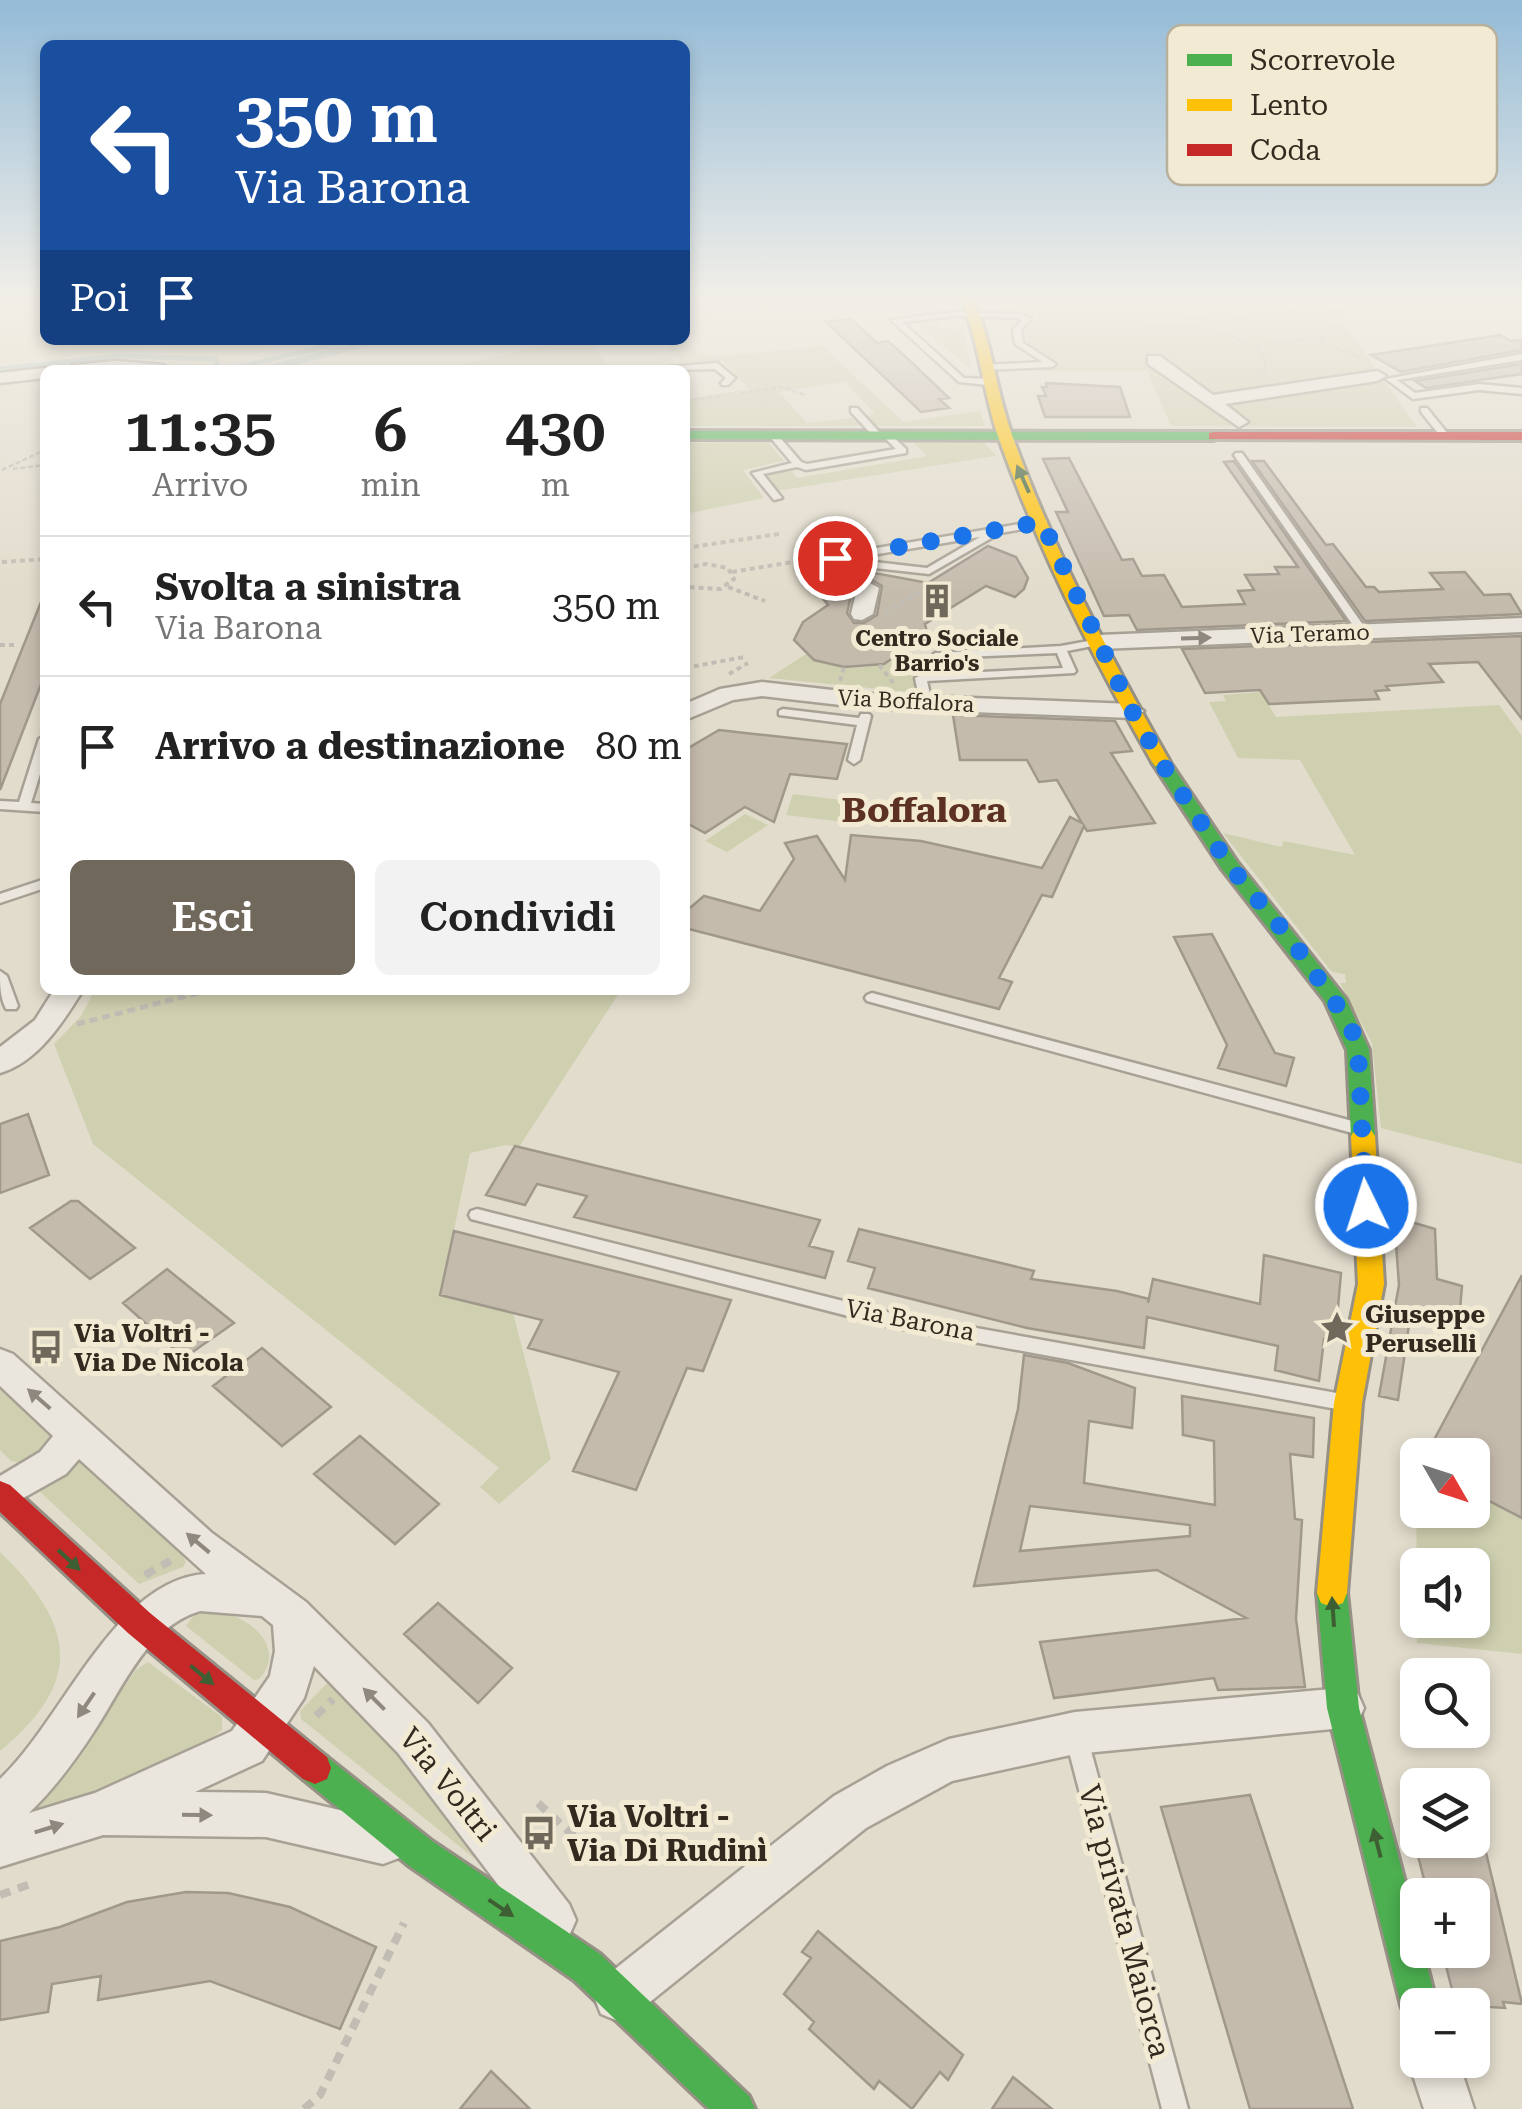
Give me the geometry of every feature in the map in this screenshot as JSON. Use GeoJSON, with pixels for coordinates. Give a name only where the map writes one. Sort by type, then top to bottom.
{"type":"FeatureCollection","features":[{"type":"Feature","properties":{"kind":"street"},"geometry":{"type":"LineString","coordinates":[[993,397],[1004,436],[1042,522],[1132,711],[1229,865],[1293,942],[1350,1024],[1358,1050],[1371,1284],[1348,1403],[1331,1602],[1343,1708],[1415,1988]]}},
{"type":"Feature","properties":{"kind":"street"},"geometry":{"type":"LineString","coordinates":[[1205,397],[1240,422]]}},
{"type":"Feature","properties":{"kind":"street"},"geometry":{"type":"LineString","coordinates":[[1209,400],[1227,397]]}},
{"type":"Feature","properties":{"kind":"street"},"geometry":{"type":"LineString","coordinates":[[690,435],[1522,436]]}},
{"type":"Feature","properties":{"kind":"street"},"geometry":{"type":"LineString","coordinates":[[862,614],[868,588]]}},
{"type":"Feature","properties":{"kind":"street","name":"Via Teramo"},"geometry":{"type":"LineString","coordinates":[[1098,642],[1521,626]]}},
{"type":"Feature","properties":{"kind":"street","name":"Via Boffalora"},"geometry":{"type":"LineString","coordinates":[[690,711],[744,690],[865,711],[926,703],[1132,711]]}},
{"type":"Feature","properties":{"kind":"street"},"geometry":{"type":"LineString","coordinates":[[0,1063],[44,1027],[66,995]]}},
{"type":"Feature","properties":{"kind":"street","name":"Via Voltri"},"geometry":{"type":"LineString","coordinates":[[0,1364],[198,1546],[284,1608],[413,1738],[602,1982]]}},
{"type":"Feature","properties":{"kind":"street","name":"Via Voltri"},"geometry":{"type":"LineString","coordinates":[[78,1433],[53,1462],[0,1494],[139,1623],[286,1725],[420,1853],[602,1982],[736,2109]]}},
{"type":"Feature","properties":{"kind":"street"},"geometry":{"type":"LineString","coordinates":[[0,1808],[46,1759],[139,1623],[183,1596],[227,1589],[284,1608],[296,1650],[286,1725],[99,1814],[0,1844]]}},
{"type":"Feature","properties":{"kind":"street"},"geometry":{"type":"LineString","coordinates":[[602,1982],[850,1812],[902,1781],[948,1760],[1075,1733],[1343,1708]]}},
{"type":"Feature","properties":{"kind":"street"},"geometry":{"type":"LineString","coordinates":[[99,1814],[266,1815],[420,1853]]}},
{"type":"Feature","properties":{"kind":"street"},"geometry":{"type":"LineString","coordinates":[[1439,2078],[1450,2109]]}},
{"type":"Feature","properties":{"kind":"lane"},"geometry":{"type":"LineString","coordinates":[[777,498],[757,472],[903,451],[854,410]]}},
{"type":"Feature","properties":{"kind":"lane"},"geometry":{"type":"LineString","coordinates":[[1424,410],[1445,436]]}},
{"type":"Feature","properties":{"kind":"lane"},"geometry":{"type":"LineString","coordinates":[[773,436],[798,464]]}},
{"type":"Feature","properties":{"kind":"lane"},"geometry":{"type":"LineString","coordinates":[[1239,455],[1363,632]]}},
{"type":"Feature","properties":{"kind":"lane"},"geometry":{"type":"LineString","coordinates":[[998,530],[929,571],[829,560],[1042,522]]}},
{"type":"Feature","properties":{"kind":"lane"},"geometry":{"type":"LineString","coordinates":[[939,654],[1060,649],[1098,642]]}},
{"type":"Feature","properties":{"kind":"lane"},"geometry":{"type":"LineString","coordinates":[[926,703],[921,678],[1070,672],[1060,649]]}},
{"type":"Feature","properties":{"kind":"lane"},"geometry":{"type":"LineString","coordinates":[[980,653],[984,675]]}},
{"type":"Feature","properties":{"kind":"lane"},"geometry":{"type":"LineString","coordinates":[[783,713],[865,711],[854,760]]}},
{"type":"Feature","properties":{"kind":"lane"},"geometry":{"type":"LineString","coordinates":[[24,805],[40,755]]}},
{"type":"Feature","properties":{"kind":"lane"},"geometry":{"type":"LineString","coordinates":[[0,806],[40,807]]}},
{"type":"Feature","properties":{"kind":"lane"},"geometry":{"type":"LineString","coordinates":[[0,899],[40,885]]}},
{"type":"Feature","properties":{"kind":"lane"},"geometry":{"type":"LineString","coordinates":[[0,976],[10,1006]]}},
{"type":"Feature","properties":{"kind":"lane"},"geometry":{"type":"LineString","coordinates":[[872,998],[1361,1129]]}},
{"type":"Feature","properties":{"kind":"lane","name":"Via Barona"},"geometry":{"type":"LineString","coordinates":[[477,1215],[887,1320],[1348,1403]]}},
{"type":"Feature","properties":{"kind":"lane","name":"Via privata Maiorca"},"geometry":{"type":"LineString","coordinates":[[1075,1733],[1175,2109]]}},
{"type":"Feature","properties":{"kind":"path"},"geometry":{"type":"LineString","coordinates":[[1,470],[40,452]]}},
{"type":"Feature","properties":{"kind":"path"},"geometry":{"type":"LineString","coordinates":[[1,470],[40,465]]}},
{"type":"Feature","properties":{"kind":"path"},"geometry":{"type":"LineString","coordinates":[[690,547],[779,534]]}},
{"type":"Feature","properties":{"kind":"path"},"geometry":{"type":"LineString","coordinates":[[1,564],[40,560]]}},
{"type":"Feature","properties":{"kind":"path"},"geometry":{"type":"LineString","coordinates":[[690,567],[713,564],[732,572],[793,562]]}},
{"type":"Feature","properties":{"kind":"path"},"geometry":{"type":"LineString","coordinates":[[728,587],[734,579],[732,572]]}},
{"type":"Feature","properties":{"kind":"path"},"geometry":{"type":"LineString","coordinates":[[690,587],[728,587],[765,601]]}},
{"type":"Feature","properties":{"kind":"path"},"geometry":{"type":"LineString","coordinates":[[0,646],[15,644]]}},
{"type":"Feature","properties":{"kind":"path"},"geometry":{"type":"LineString","coordinates":[[690,667],[744,657]]}},
{"type":"Feature","properties":{"kind":"path"},"geometry":{"type":"LineString","coordinates":[[724,676],[748,663]]}},
{"type":"Feature","properties":{"kind":"path"},"geometry":{"type":"LineString","coordinates":[[68,1026],[190,995]]}},
{"type":"Feature","properties":{"kind":"path"},"geometry":{"type":"LineString","coordinates":[[135,1580],[182,1554]]}},
{"type":"Feature","properties":{"kind":"path"},"geometry":{"type":"LineString","coordinates":[[286,1725],[346,1686]]}},
{"type":"Feature","properties":{"kind":"path"},"geometry":{"type":"LineString","coordinates":[[538,1802],[589,1850]]}},
{"type":"Feature","properties":{"kind":"path"},"geometry":{"type":"LineString","coordinates":[[0,1895],[30,1884]]}},
{"type":"Feature","properties":{"kind":"path"},"geometry":{"type":"LineString","coordinates":[[304,2109],[320,2095],[404,1923]]}},
{"type":"Feature","properties":{"kind":"green space"},"geometry":{"type":"Polygon","coordinates":[[[784,397],[807,423],[852,418],[860,426],[690,426],[690,398],[784,397]]]}},
{"type":"Feature","properties":{"kind":"green space"},"geometry":{"type":"Polygon","coordinates":[[[859,397],[877,397],[904,422],[980,411],[985,426],[875,426],[867,416],[875,414],[859,397]]]}},
{"type":"Feature","properties":{"kind":"green space"},"geometry":{"type":"Polygon","coordinates":[[[1159,397],[1396,397],[1417,427],[1171,426],[1159,397]]]}},
{"type":"Feature","properties":{"kind":"green space"},"geometry":{"type":"Polygon","coordinates":[[[690,443],[769,443],[784,461],[743,470],[764,498],[690,513],[690,443]]]}},
{"type":"Feature","properties":{"kind":"green space"},"geometry":{"type":"Polygon","coordinates":[[[914,443],[985,443],[996,456],[776,491],[765,476],[770,470],[789,467],[797,478],[927,456],[914,443]]]}},
{"type":"Feature","properties":{"kind":"green space"},"geometry":{"type":"Polygon","coordinates":[[[909,648],[920,693],[769,678],[806,654],[831,665],[859,667],[886,662],[909,648]]]}},
{"type":"Feature","properties":{"kind":"green space"},"geometry":{"type":"Polygon","coordinates":[[[1261,692],[1276,717],[1499,705],[1522,736],[1522,1164],[1381,1128],[1372,1043],[1340,983],[1346,983],[1345,974],[1332,972],[1223,833],[1282,847],[1283,841],[1355,855],[1300,760],[1238,758],[1209,702],[1226,701],[1223,695],[1261,692]]]}},
{"type":"Feature","properties":{"kind":"green space"},"geometry":{"type":"Polygon","coordinates":[[[793,794],[866,803],[861,824],[786,815],[793,794]]]}},
{"type":"Feature","properties":{"kind":"green space"},"geometry":{"type":"Polygon","coordinates":[[[745,814],[768,825],[727,852],[705,841],[745,814]]]}},
{"type":"Feature","properties":{"kind":"green space"},"geometry":{"type":"Polygon","coordinates":[[[92,995],[618,995],[519,1147],[506,1145],[470,1153],[445,1273],[513,1313],[551,1459],[499,1504],[480,1487],[499,1468],[93,1144],[54,1044],[81,1016],[92,995]]]}},
{"type":"Feature","properties":{"kind":"green space"},"geometry":{"type":"Polygon","coordinates":[[[0,1384],[53,1434],[51,1448],[26,1464],[11,1461],[0,1450],[0,1384]]]}},
{"type":"Feature","properties":{"kind":"green space"},"geometry":{"type":"Polygon","coordinates":[[[80,1457],[182,1554],[186,1562],[183,1567],[139,1584],[37,1489],[80,1457]]]}},
{"type":"Feature","properties":{"kind":"green space"},"geometry":{"type":"Polygon","coordinates":[[[1490,1501],[1522,1518],[1522,1654],[1417,1643],[1417,1638],[1490,1638],[1490,1548],[1416,1548],[1416,1528],[1490,1528],[1490,1501]]]}},
{"type":"Feature","properties":{"kind":"green space"},"geometry":{"type":"Polygon","coordinates":[[[0,1552],[43,1603],[55,1628],[60,1652],[57,1676],[47,1700],[0,1751],[0,1552]]]}},
{"type":"Feature","properties":{"kind":"green space"},"geometry":{"type":"Polygon","coordinates":[[[215,1612],[239,1618],[260,1634],[269,1655],[259,1679],[254,1680],[186,1626],[194,1615],[215,1612]]]}},
{"type":"Feature","properties":{"kind":"green space"},"geometry":{"type":"Polygon","coordinates":[[[148,1662],[222,1717],[222,1730],[194,1751],[37,1816],[35,1813],[136,1670],[148,1662]]]}},
{"type":"Feature","properties":{"kind":"green space"},"geometry":{"type":"Polygon","coordinates":[[[331,1679],[394,1736],[479,1862],[301,1719],[300,1711],[331,1679]]]}},
{"type":"Feature","properties":{"kind":"building"},"geometry":{"type":"Polygon","coordinates":[[[906,397],[949,398],[939,399],[949,408],[921,412],[906,397]]]}},
{"type":"Feature","properties":{"kind":"building"},"geometry":{"type":"Polygon","coordinates":[[[1038,397],[1123,397],[1130,417],[1045,417],[1038,397]]]}},
{"type":"Feature","properties":{"kind":"building"},"geometry":{"type":"Polygon","coordinates":[[[1069,458],[1122,560],[1133,559],[1142,576],[1164,575],[1182,607],[1245,604],[1238,591],[1254,590],[1245,575],[1279,574],[1275,567],[1298,567],[1224,462],[1234,461],[1346,621],[1137,630],[1129,615],[1104,616],[1056,512],[1068,512],[1043,459],[1069,458]]]}},
{"type":"Feature","properties":{"kind":"building"},"geometry":{"type":"Polygon","coordinates":[[[1252,461],[1264,461],[1326,545],[1333,544],[1366,587],[1379,592],[1443,589],[1430,573],[1465,572],[1484,595],[1510,594],[1522,614],[1365,621],[1252,461]]]}},
{"type":"Feature","properties":{"kind":"building"},"geometry":{"type":"Polygon","coordinates":[[[988,546],[1016,557],[1028,578],[1015,597],[986,586],[925,624],[930,645],[913,644],[884,664],[844,667],[814,660],[794,640],[803,622],[828,605],[804,574],[869,572],[928,583],[988,546]],[[870,579],[853,587],[847,613],[854,623],[864,623],[877,615],[882,586],[870,579]]]}},
{"type":"Feature","properties":{"kind":"building"},"geometry":{"type":"Polygon","coordinates":[[[40,604],[40,687],[0,790],[0,704],[40,604]]]}},
{"type":"Feature","properties":{"kind":"building"},"geometry":{"type":"Polygon","coordinates":[[[1522,636],[1522,719],[1478,662],[1429,664],[1443,682],[1386,686],[1389,690],[1375,691],[1379,699],[1269,704],[1260,690],[1205,693],[1182,649],[1522,636]]]}},
{"type":"Feature","properties":{"kind":"building"},"geometry":{"type":"Polygon","coordinates":[[[953,715],[1115,721],[1132,751],[1111,753],[1155,823],[1087,831],[1084,826],[1052,897],[1042,895],[999,978],[1012,982],[999,1009],[690,929],[690,908],[704,896],[760,911],[794,859],[785,843],[817,836],[845,880],[851,835],[921,841],[1042,868],[1070,817],[1082,823],[1057,780],[1039,782],[1027,760],[960,760],[953,715]]]}},
{"type":"Feature","properties":{"kind":"building"},"geometry":{"type":"Polygon","coordinates":[[[719,730],[847,744],[837,779],[790,774],[774,822],[745,807],[705,833],[690,825],[690,747],[719,730]]]}},
{"type":"Feature","properties":{"kind":"building"},"geometry":{"type":"Polygon","coordinates":[[[1212,934],[1275,1053],[1294,1058],[1286,1086],[1218,1068],[1227,1045],[1174,937],[1212,934]]]}},
{"type":"Feature","properties":{"kind":"building"},"geometry":{"type":"Polygon","coordinates":[[[28,1114],[49,1175],[0,1193],[0,1124],[28,1114]]]}},
{"type":"Feature","properties":{"kind":"building"},"geometry":{"type":"Polygon","coordinates":[[[515,1146],[820,1220],[809,1246],[833,1252],[825,1278],[574,1217],[587,1196],[537,1184],[525,1205],[486,1195],[515,1146]]]}},
{"type":"Feature","properties":{"kind":"building"},"geometry":{"type":"Polygon","coordinates":[[[71,1201],[78,1201],[135,1248],[90,1279],[30,1228],[71,1201]]]}},
{"type":"Feature","properties":{"kind":"building"},"geometry":{"type":"Polygon","coordinates":[[[1394,1217],[1435,1229],[1437,1279],[1462,1286],[1458,1332],[1410,1318],[1398,1400],[1379,1396],[1399,1285],[1394,1217]]]}},
{"type":"Feature","properties":{"kind":"building"},"geometry":{"type":"Polygon","coordinates":[[[859,1229],[1034,1271],[1031,1279],[1149,1299],[1153,1279],[1260,1304],[1264,1255],[1341,1273],[1338,1307],[1331,1341],[1324,1339],[1319,1381],[1275,1370],[1278,1346],[1147,1317],[1144,1348],[1027,1328],[868,1288],[875,1268],[848,1261],[859,1229]]]}},
{"type":"Feature","properties":{"kind":"building"},"geometry":{"type":"Polygon","coordinates":[[[454,1231],[731,1300],[703,1371],[687,1368],[636,1490],[573,1471],[619,1372],[528,1348],[542,1320],[440,1295],[454,1231]]]}},
{"type":"Feature","properties":{"kind":"building"},"geometry":{"type":"Polygon","coordinates":[[[167,1269],[234,1323],[184,1358],[123,1303],[167,1269]]]}},
{"type":"Feature","properties":{"kind":"building"},"geometry":{"type":"Polygon","coordinates":[[[1522,1275],[1522,1518],[1490,1501],[1490,1438],[1435,1438],[1522,1275]]]}},
{"type":"Feature","properties":{"kind":"building"},"geometry":{"type":"Polygon","coordinates":[[[262,1348],[331,1407],[282,1446],[213,1386],[262,1348]]]}},
{"type":"Feature","properties":{"kind":"building"},"geometry":{"type":"Polygon","coordinates":[[[1024,1355],[1068,1363],[1135,1388],[1132,1428],[1089,1421],[1084,1483],[1215,1505],[1214,1441],[1183,1435],[1182,1396],[1314,1418],[1313,1457],[1290,1454],[1295,1519],[1302,1520],[1296,1619],[1305,1687],[1218,1690],[1214,1678],[1054,1698],[1040,1642],[1246,1618],[1157,1570],[974,1586],[1018,1409],[1024,1355]],[[1030,1506],[1020,1551],[1190,1536],[1190,1525],[1030,1506]]]}},
{"type":"Feature","properties":{"kind":"building"},"geometry":{"type":"Polygon","coordinates":[[[360,1436],[439,1504],[395,1544],[314,1474],[360,1436]]]}},
{"type":"Feature","properties":{"kind":"building"},"geometry":{"type":"Polygon","coordinates":[[[438,1603],[512,1668],[478,1703],[404,1634],[438,1603]]]}},
{"type":"Feature","properties":{"kind":"building"},"geometry":{"type":"Polygon","coordinates":[[[1250,1795],[1353,2109],[1250,2109],[1161,1807],[1250,1795]]]}},
{"type":"Feature","properties":{"kind":"building"},"geometry":{"type":"Polygon","coordinates":[[[1419,1858],[1487,1858],[1522,2004],[1503,2002],[1505,2008],[1490,2007],[1490,1988],[1452,1988],[1447,1968],[1490,1968],[1490,1878],[1424,1878],[1419,1858]]]}},
{"type":"Feature","properties":{"kind":"building"},"geometry":{"type":"Polygon","coordinates":[[[186,1892],[228,1893],[290,1907],[376,1947],[340,2029],[210,1981],[98,2000],[101,1976],[52,1984],[48,2012],[0,2020],[0,1941],[60,1927],[127,1902],[186,1892]]]}},
{"type":"Feature","properties":{"kind":"building"},"geometry":{"type":"Polygon","coordinates":[[[818,1931],[963,2055],[948,2080],[940,2072],[912,2109],[879,2081],[874,2089],[809,2029],[814,2022],[784,1994],[811,1958],[802,1952],[818,1931]]]}},
{"type":"Feature","properties":{"kind":"building"},"geometry":{"type":"Polygon","coordinates":[[[491,2071],[530,2109],[460,2109],[491,2071]]]}},
{"type":"Feature","properties":{"kind":"building"},"geometry":{"type":"Polygon","coordinates":[[[1013,2077],[1052,2109],[992,2109],[1013,2077]]]}},
{"type":"Feature","properties":{"kind":"traffic: fast"},"geometry":{"type":"LineString","coordinates":[[690,435],[1214,436]]}},
{"type":"Feature","properties":{"kind":"traffic: fast"},"geometry":{"type":"LineString","coordinates":[[1161,762],[1229,865],[1335,999],[1358,1050],[1363,1136]]}},
{"type":"Feature","properties":{"kind":"traffic: fast"},"geometry":{"type":"LineString","coordinates":[[1332,1593],[1343,1708],[1415,1988]]}},
{"type":"Feature","properties":{"kind":"traffic: fast"},"geometry":{"type":"LineString","coordinates":[[315,1768],[420,1853],[587,1967],[736,2109]]}},
{"type":"Feature","properties":{"kind":"traffic: slow"},"geometry":{"type":"LineString","coordinates":[[994,397],[1022,481],[1058,563],[1117,684],[1161,762]]}},
{"type":"Feature","properties":{"kind":"traffic: slow"},"geometry":{"type":"LineString","coordinates":[[1332,1593],[1348,1403],[1371,1284],[1363,1136]]}},
{"type":"Feature","properties":{"kind":"traffic: jam"},"geometry":{"type":"LineString","coordinates":[[1214,436],[1522,436]]}},
{"type":"Feature","properties":{"kind":"traffic: jam"},"geometry":{"type":"LineString","coordinates":[[0,1494],[139,1623],[315,1768]]}},
{"type":"Feature","properties":{"kind":"place","name":"Centro Sociale Barrio's"},"geometry":{"type":"Point","coordinates":[937,601]}},
{"type":"Feature","properties":{"kind":"place","name":"Giuseppe Peruselli"},"geometry":{"type":"Point","coordinates":[1337,1328]}},
{"type":"Feature","properties":{"kind":"place","name":"Via Voltri - Via De Nicola"},"geometry":{"type":"Point","coordinates":[46,1347]}},
{"type":"Feature","properties":{"kind":"place","name":"Via Voltri - Via Di Rudinì"},"geometry":{"type":"Point","coordinates":[539,1833]}},
{"type":"Feature","properties":{"kind":"district","name":"Boffalora"},"geometry":{"type":"Point","coordinates":[924,810]}},
{"type":"Feature","properties":{"kind":"route"},"geometry":{"type":"LineString","coordinates":[[835,558],[1042,522],[1132,711],[1163,765],[1229,865],[1293,942],[1350,1024],[1358,1050],[1366,1206]]}}]}
